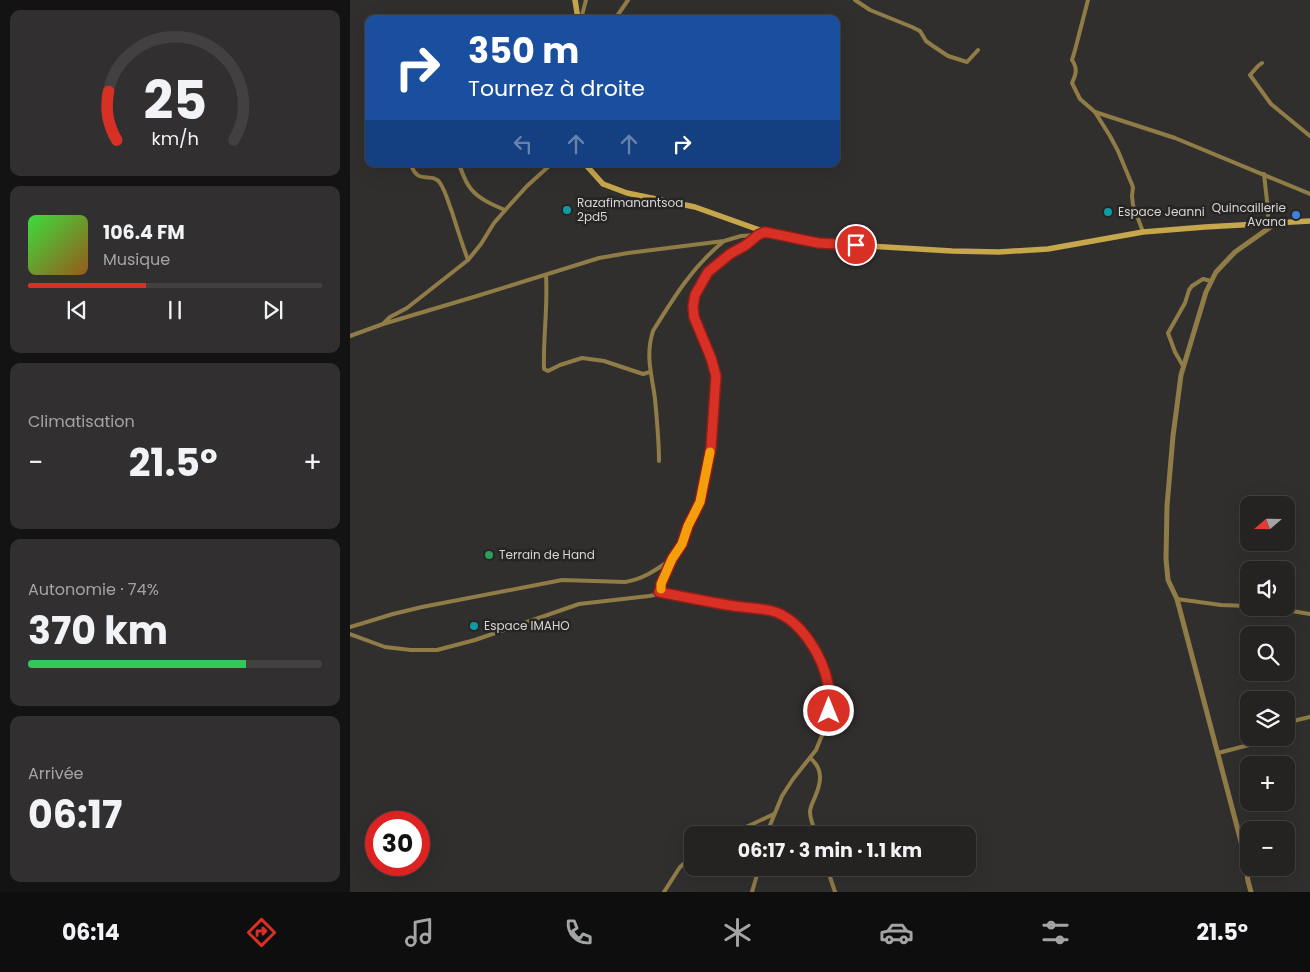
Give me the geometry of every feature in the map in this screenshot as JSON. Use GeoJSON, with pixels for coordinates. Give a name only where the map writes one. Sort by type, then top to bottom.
{"type":"FeatureCollection","features":[{"type":"Feature","properties":{"kind":"main road"},"geometry":{"type":"LineString","coordinates":[[576,0],[579,15]]}},
{"type":"Feature","properties":{"kind":"main road"},"geometry":{"type":"LineString","coordinates":[[588,167],[603,184],[627,193],[695,207],[765,232],[818,243],[976,252],[1048,249],[1143,232],[1205,226],[1310,221]]}},
{"type":"Feature","properties":{"kind":"street"},"geometry":{"type":"LineString","coordinates":[[581,15],[586,0]]}},
{"type":"Feature","properties":{"kind":"street"},"geometry":{"type":"LineString","coordinates":[[618,15],[628,0]]}},
{"type":"Feature","properties":{"kind":"street"},"geometry":{"type":"LineString","coordinates":[[855,0],[870,10],[920,31],[926,41],[948,56],[967,62],[978,50]]}},
{"type":"Feature","properties":{"kind":"street"},"geometry":{"type":"LineString","coordinates":[[1088,0],[1072,60],[1077,72],[1072,83],[1080,99],[1095,112],[1118,151],[1133,187],[1133,205],[1143,232]]}},
{"type":"Feature","properties":{"kind":"street"},"geometry":{"type":"LineString","coordinates":[[1262,63],[1250,75],[1271,104],[1310,136]]}},
{"type":"Feature","properties":{"kind":"street"},"geometry":{"type":"LineString","coordinates":[[1095,112],[1175,138],[1310,194]]}},
{"type":"Feature","properties":{"kind":"street"},"geometry":{"type":"LineString","coordinates":[[412,167],[416,174],[436,179],[441,184],[468,260]]}},
{"type":"Feature","properties":{"kind":"street"},"geometry":{"type":"LineString","coordinates":[[460,167],[470,188],[487,201],[505,210]]}},
{"type":"Feature","properties":{"kind":"street"},"geometry":{"type":"LineString","coordinates":[[383,324],[390,317],[407,308],[468,260],[505,210],[548,167]]}},
{"type":"Feature","properties":{"kind":"street"},"geometry":{"type":"LineString","coordinates":[[1264,174],[1269,214],[1268,223]]}},
{"type":"Feature","properties":{"kind":"street"},"geometry":{"type":"LineString","coordinates":[[1251,892],[1244,853],[1218,753],[1177,599],[1168,580],[1166,531],[1173,436],[1181,375],[1206,292],[1216,272],[1235,252],[1277,222]]}},
{"type":"Feature","properties":{"kind":"street"},"geometry":{"type":"LineString","coordinates":[[350,634],[384,647],[438,650],[476,640],[579,604],[649,596],[659,592],[672,559],[682,544],[688,526],[700,502],[713,429],[716,376],[711,358],[694,317],[695,295],[708,272],[730,254],[765,232]]}},
{"type":"Feature","properties":{"kind":"street"},"geometry":{"type":"LineString","coordinates":[[350,336],[383,324],[599,258],[758,235]]}},
{"type":"Feature","properties":{"kind":"street"},"geometry":{"type":"LineString","coordinates":[[659,461],[655,400],[650,372],[650,340],[653,331],[682,285],[709,253],[724,241]]}},
{"type":"Feature","properties":{"kind":"street"},"geometry":{"type":"LineString","coordinates":[[546,275],[547,308],[544,338],[544,369],[548,371],[560,364],[582,358],[604,361],[643,374],[650,372]]}},
{"type":"Feature","properties":{"kind":"street"},"geometry":{"type":"LineString","coordinates":[[1184,366],[1175,352],[1168,333],[1192,286],[1203,279],[1211,281]]}},
{"type":"Feature","properties":{"kind":"street"},"geometry":{"type":"LineString","coordinates":[[350,627],[422,607],[562,580],[625,582],[644,576],[672,559]]}},
{"type":"Feature","properties":{"kind":"street"},"geometry":{"type":"LineString","coordinates":[[659,592],[774,611],[788,618],[814,646],[829,685],[829,711],[826,728],[816,750],[782,796],[769,826]]}},
{"type":"Feature","properties":{"kind":"street"},"geometry":{"type":"LineString","coordinates":[[1177,599],[1240,606]]}},
{"type":"Feature","properties":{"kind":"street"},"geometry":{"type":"LineString","coordinates":[[1295,612],[1310,614]]}},
{"type":"Feature","properties":{"kind":"street"},"geometry":{"type":"LineString","coordinates":[[1295,721],[1310,717]]}},
{"type":"Feature","properties":{"kind":"street"},"geometry":{"type":"LineString","coordinates":[[1218,753],[1245,746]]}},
{"type":"Feature","properties":{"kind":"street"},"geometry":{"type":"LineString","coordinates":[[810,758],[815,762],[820,772],[818,791],[810,813],[814,826]]}},
{"type":"Feature","properties":{"kind":"street"},"geometry":{"type":"LineString","coordinates":[[748,826],[774,814]]}},
{"type":"Feature","properties":{"kind":"street"},"geometry":{"type":"LineString","coordinates":[[664,892],[684,864]]}},
{"type":"Feature","properties":{"kind":"street"},"geometry":{"type":"LineString","coordinates":[[752,892],[757,876]]}},
{"type":"Feature","properties":{"kind":"street"},"geometry":{"type":"LineString","coordinates":[[831,876],[836,892]]}},
{"type":"Feature","properties":{"kind":"slow traffic"},"geometry":{"type":"LineString","coordinates":[[661,589],[661,584],[672,559],[682,544],[688,526],[700,502],[710,452]]}},
{"type":"Feature","properties":{"kind":"place","name":"Razafimanantsoa 2pd5"},"geometry":{"type":"Point","coordinates":[567,210]}},
{"type":"Feature","properties":{"kind":"place","name":"Espace Jeanni"},"geometry":{"type":"Point","coordinates":[1108,212]}},
{"type":"Feature","properties":{"kind":"place","name":"Quincaillerie Avana"},"geometry":{"type":"Point","coordinates":[1296,215]}},
{"type":"Feature","properties":{"kind":"place","name":"Terrain de Hand"},"geometry":{"type":"Point","coordinates":[489,555]}},
{"type":"Feature","properties":{"kind":"place","name":"Espace IMAHO"},"geometry":{"type":"Point","coordinates":[474,626]}},
{"type":"Feature","properties":{"kind":"route"},"geometry":{"type":"LineString","coordinates":[[829,711],[829,685],[820,659],[814,646],[788,618],[774,611],[659,592],[672,559],[682,544],[688,526],[700,502],[711,448],[716,376],[711,358],[694,317],[693,306],[695,295],[708,272],[730,254],[765,232],[818,243],[856,245]]}}]}
